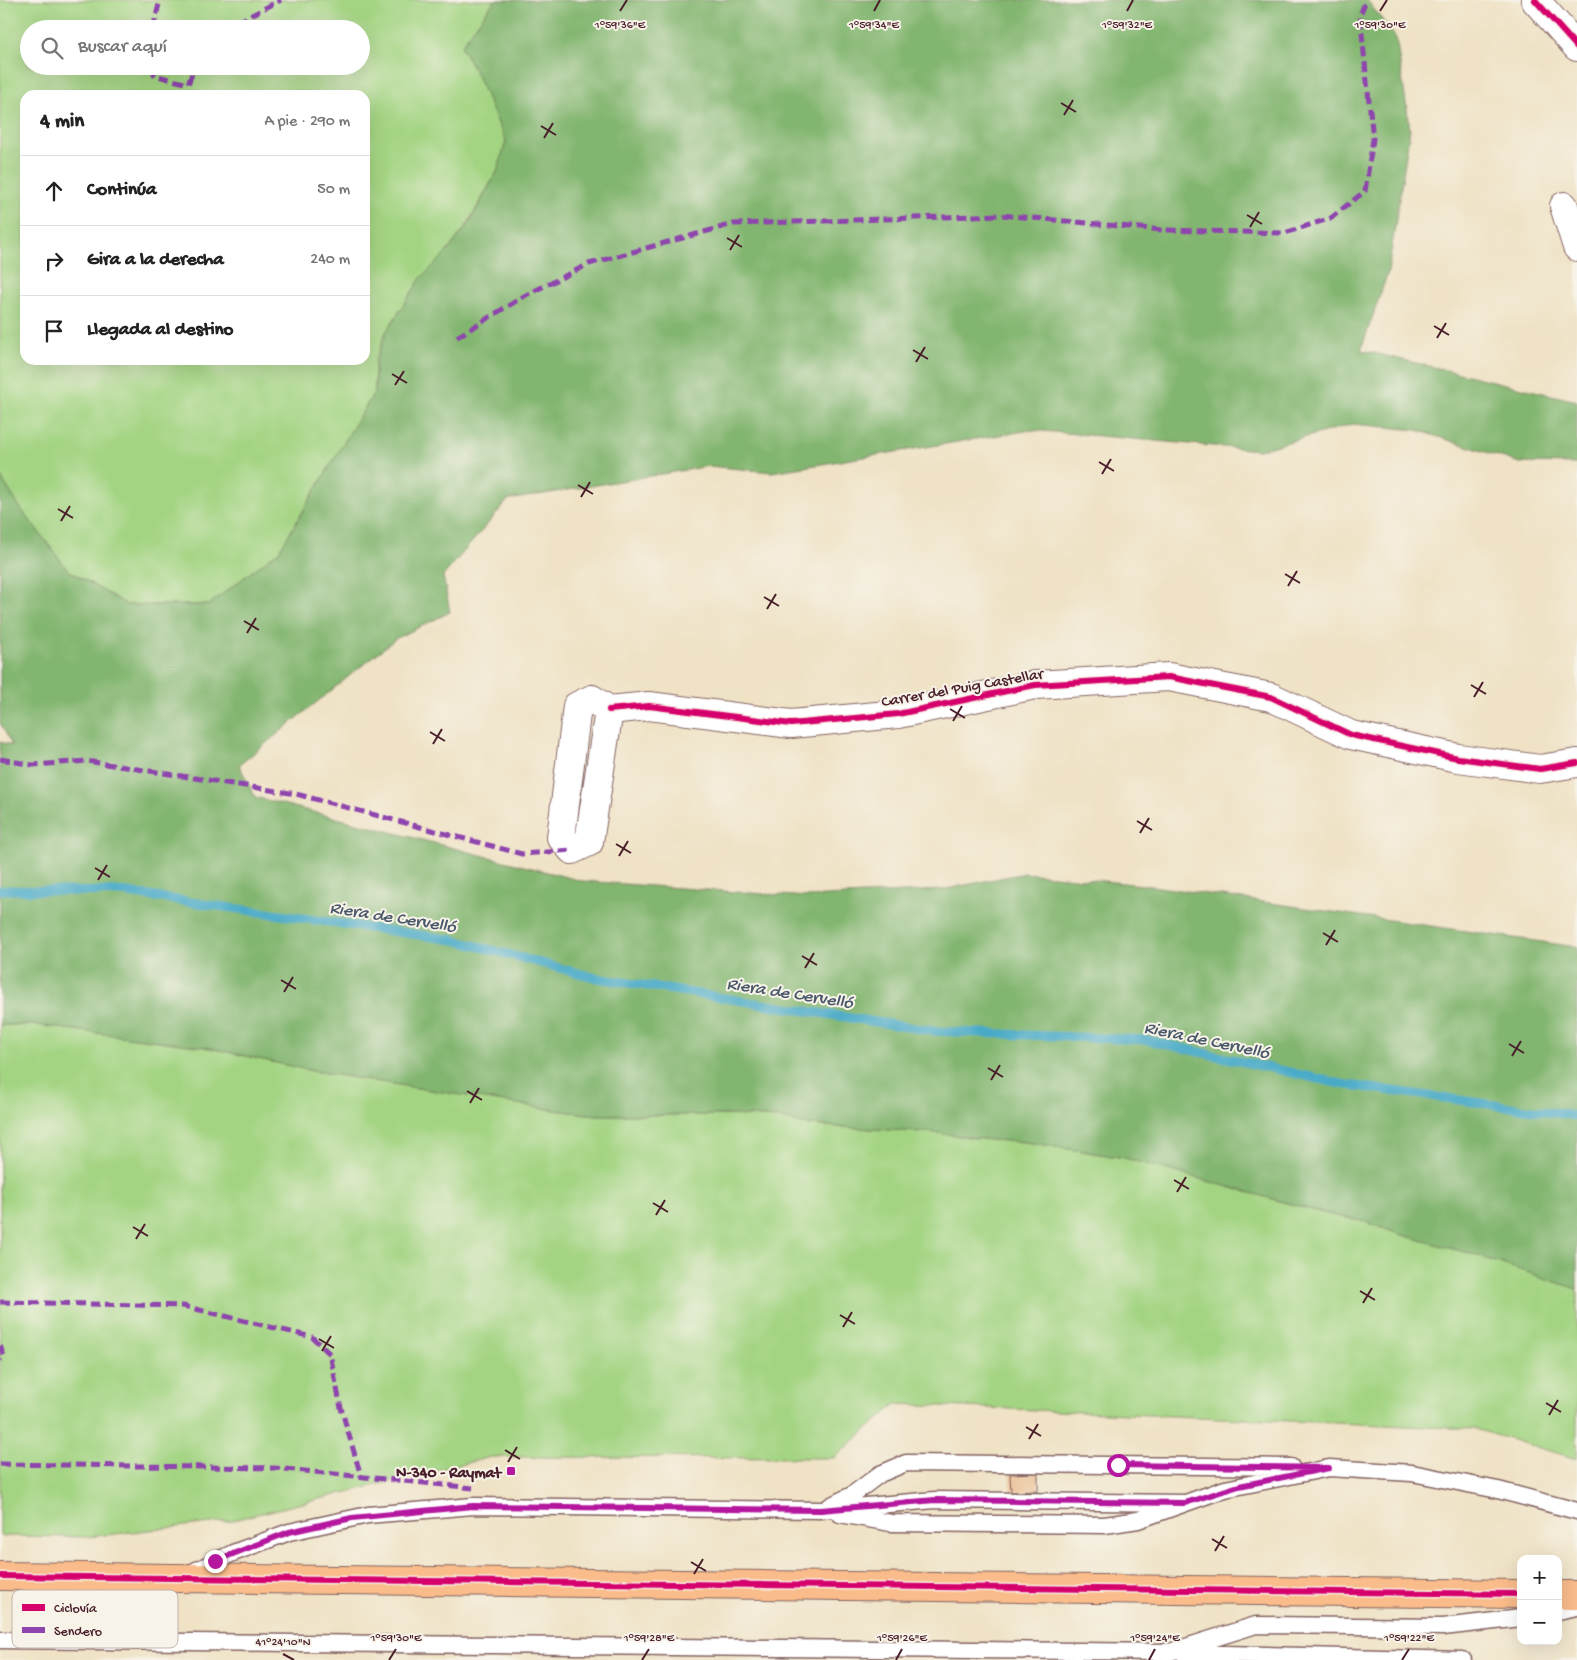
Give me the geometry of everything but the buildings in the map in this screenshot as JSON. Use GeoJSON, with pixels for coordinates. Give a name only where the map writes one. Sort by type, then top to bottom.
{"type":"FeatureCollection","features":[{"type":"Feature","properties":{"kind":"main road"},"geometry":{"type":"LineString","coordinates":[[0,1576],[1517,1594]]}},
{"type":"Feature","properties":{"kind":"main road"},"geometry":{"type":"LineString","coordinates":[[1562,1594],[1577,1595]]}},
{"type":"Feature","properties":{"kind":"street"},"geometry":{"type":"LineString","coordinates":[[1535,0],[1577,47]]}},
{"type":"Feature","properties":{"kind":"street"},"geometry":{"type":"LineString","coordinates":[[1564,206],[1577,247]]}},
{"type":"Feature","properties":{"kind":"street","name":"Carrer del Puig Castellar"},"geometry":{"type":"LineString","coordinates":[[609,710],[649,706],[791,724],[898,714],[1035,684],[1169,677],[1271,697],[1351,734],[1458,758],[1540,769],[1577,763]]}},
{"type":"Feature","properties":{"kind":"lane"},"geometry":{"type":"LineString","coordinates":[[821,1510],[852,1495],[880,1474],[906,1463],[1329,1468],[1412,1473],[1498,1490],[1577,1511]]}},
{"type":"Feature","properties":{"kind":"lane"},"geometry":{"type":"LineString","coordinates":[[821,1510],[891,1523],[1105,1525],[1138,1520],[1233,1487],[1329,1468]]}},
{"type":"Feature","properties":{"kind":"lane"},"geometry":{"type":"LineString","coordinates":[[179,1578],[233,1553],[289,1532],[368,1515],[473,1506],[821,1510],[935,1500],[1185,1503]]}},
{"type":"Feature","properties":{"kind":"lane"},"geometry":{"type":"LineString","coordinates":[[1562,1610],[1577,1607]]}},
{"type":"Feature","properties":{"kind":"lane"},"geometry":{"type":"LineString","coordinates":[[1170,1656],[1256,1625],[1443,1628],[1517,1619]]}},
{"type":"Feature","properties":{"kind":"lane"},"geometry":{"type":"LineString","coordinates":[[178,1642],[1463,1660]]}},
{"type":"Feature","properties":{"kind":"green space"},"geometry":{"type":"Polygon","coordinates":[[[0,0],[495,0],[461,46],[477,75],[506,141],[498,170],[467,225],[446,253],[421,278],[386,332],[375,362],[375,391],[279,551],[208,605],[127,605],[68,570],[21,509],[0,476],[0,0]]]}},
{"type":"Feature","properties":{"kind":"green space"},"geometry":{"type":"Polygon","coordinates":[[[495,0],[1367,0],[1396,38],[1410,129],[1388,272],[1361,350],[1577,401],[1577,464],[1520,463],[1417,430],[1353,424],[1259,450],[1031,430],[772,472],[709,466],[508,500],[443,576],[450,612],[395,639],[239,765],[255,797],[582,881],[807,897],[941,890],[1025,873],[1152,886],[1577,947],[1577,1289],[1472,1254],[1399,1234],[1366,1222],[1323,1213],[1125,1158],[1026,1142],[991,1140],[938,1133],[808,1125],[778,1118],[732,1115],[597,1115],[554,1110],[313,1071],[205,1047],[36,1025],[0,1025],[0,742],[12,745],[0,723],[0,476],[21,509],[68,570],[127,605],[208,605],[279,551],[375,391],[375,362],[386,332],[421,278],[446,253],[468,225],[498,170],[506,141],[477,75],[461,46],[495,0]]]}},
{"type":"Feature","properties":{"kind":"green space"},"geometry":{"type":"Polygon","coordinates":[[[0,1025],[36,1025],[205,1047],[313,1071],[554,1110],[597,1115],[732,1115],[778,1118],[808,1125],[938,1133],[991,1140],[1026,1142],[1125,1158],[1323,1213],[1366,1222],[1399,1234],[1472,1254],[1577,1289],[1577,1459],[1475,1429],[896,1404],[834,1458],[491,1457],[229,1521],[88,1537],[0,1536],[0,1025]]]}},
{"type":"Feature","properties":{"kind":"waterway","name":"Riera de Cervelló"},"geometry":{"type":"LineString","coordinates":[[0,890],[121,892],[454,940],[597,978],[933,1031],[1147,1040],[1341,1084],[1577,1116]]}},
{"type":"Feature","properties":{"kind":"marked path"},"geometry":{"type":"LineString","coordinates":[[155,20],[160,0]]}},
{"type":"Feature","properties":{"kind":"marked path"},"geometry":{"type":"LineString","coordinates":[[242,20],[281,0]]}},
{"type":"Feature","properties":{"kind":"marked path"},"geometry":{"type":"LineString","coordinates":[[457,337],[526,295],[589,264],[733,224],[1001,215],[1162,230],[1285,233],[1331,218],[1365,191],[1373,139],[1360,15],[1366,0]]}},
{"type":"Feature","properties":{"kind":"marked path"},"geometry":{"type":"LineString","coordinates":[[154,75],[188,84],[192,75]]}},
{"type":"Feature","properties":{"kind":"marked path"},"geometry":{"type":"LineString","coordinates":[[0,759],[33,765],[87,761],[296,794],[522,854],[572,850]]}},
{"type":"Feature","properties":{"kind":"marked path"},"geometry":{"type":"LineString","coordinates":[[0,1302],[183,1306],[312,1337],[330,1354],[341,1408],[361,1476]]}},
{"type":"Feature","properties":{"kind":"marked path"},"geometry":{"type":"LineString","coordinates":[[0,1346],[4,1356],[0,1360]]}},
{"type":"Feature","properties":{"kind":"marked path"},"geometry":{"type":"LineString","coordinates":[[0,1464],[274,1468],[473,1488]]}},
{"type":"Feature","properties":{"kind":"cycle path"},"geometry":{"type":"LineString","coordinates":[[1535,0],[1577,47]]}},
{"type":"Feature","properties":{"kind":"cycle path"},"geometry":{"type":"LineString","coordinates":[[609,710],[649,706],[791,724],[898,714],[1035,685],[1169,677],[1271,697],[1351,735],[1458,758],[1540,769],[1577,763]]}},
{"type":"Feature","properties":{"kind":"cycle path"},"geometry":{"type":"LineString","coordinates":[[0,1576],[1517,1594]]}},
{"type":"Feature","properties":{"kind":"place","name":"N-340 - Raymat"},"geometry":{"type":"Point","coordinates":[511,1471]}},
{"type":"Feature","properties":{"kind":"route"},"geometry":{"type":"LineString","coordinates":[[215,1561],[289,1532],[352,1518],[473,1506],[821,1510],[935,1500],[1185,1503],[1225,1489],[1329,1468],[1118,1465]]}}]}
